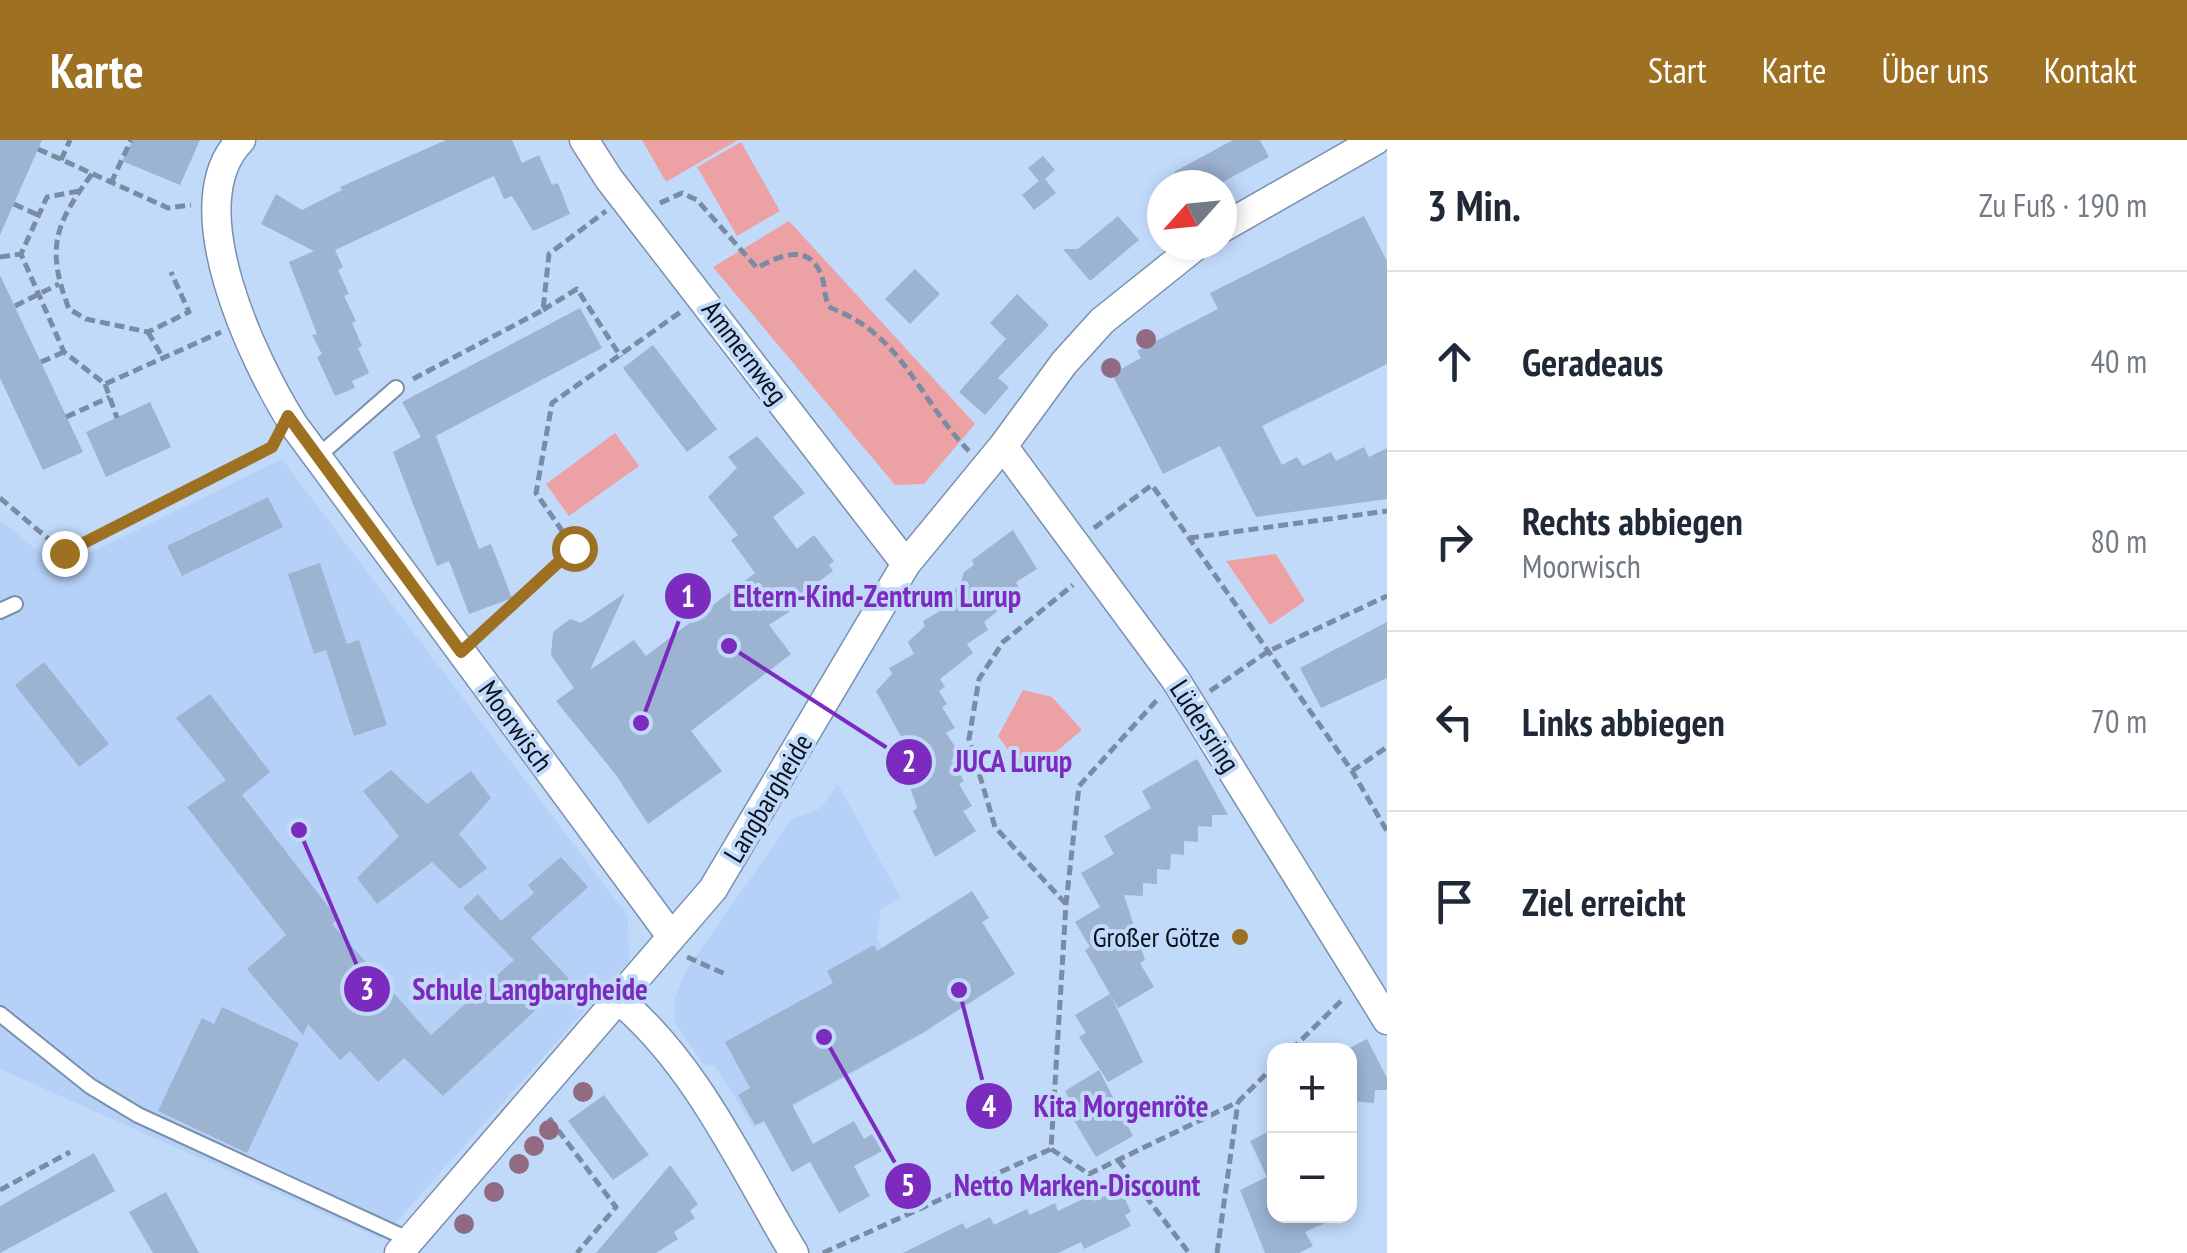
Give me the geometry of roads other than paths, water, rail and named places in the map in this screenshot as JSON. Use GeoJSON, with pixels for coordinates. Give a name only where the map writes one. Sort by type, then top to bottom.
{"type":"FeatureCollection","features":[{"type":"Feature","properties":{"kind":"street","name":"Moorwisch"},"geometry":{"type":"LineString","coordinates":[[241,140],[222,170],[218,202],[222,250],[241,323],[260,368],[288,416],[666,941]]}},
{"type":"Feature","properties":{"kind":"street","name":"Ammernweg"},"geometry":{"type":"LineString","coordinates":[[584,140],[906,564]]}},
{"type":"Feature","properties":{"kind":"street"},"geometry":{"type":"LineString","coordinates":[[1237,219],[1376,140]]}},
{"type":"Feature","properties":{"kind":"street","name":"Langbargheide"},"geometry":{"type":"LineString","coordinates":[[405,1247],[713,889],[906,564],[994,457],[1064,362],[1102,320],[1178,260]]}},
{"type":"Feature","properties":{"kind":"street","name":"Lüdersring"},"geometry":{"type":"LineString","coordinates":[[994,457],[1075,541],[1175,679],[1387,1020]]}},
{"type":"Feature","properties":{"kind":"street"},"geometry":{"type":"LineString","coordinates":[[619,1000],[641,1018],[688,1076],[794,1253]]}},
{"type":"Feature","properties":{"kind":"lane"},"geometry":{"type":"LineString","coordinates":[[317,456],[396,388]]}},
{"type":"Feature","properties":{"kind":"lane"},"geometry":{"type":"LineString","coordinates":[[0,610],[15,604]]}},
{"type":"Feature","properties":{"kind":"lane"},"geometry":{"type":"LineString","coordinates":[[0,1014],[90,1086],[138,1115],[405,1247]]}},
{"type":"Feature","properties":{"kind":"place","name":"JUCA Lurup"},"geometry":{"type":"Point","coordinates":[729,646]}},
{"type":"Feature","properties":{"kind":"place","name":"Eltern-Kind-Zentrum Lurup"},"geometry":{"type":"Point","coordinates":[641,723]}},
{"type":"Feature","properties":{"kind":"place","name":"Schule Langbargheide"},"geometry":{"type":"Point","coordinates":[299,830]}},
{"type":"Feature","properties":{"kind":"place","name":"Großer Götze"},"geometry":{"type":"Point","coordinates":[1240,937]}},
{"type":"Feature","properties":{"kind":"place","name":"Kita Morgenröte"},"geometry":{"type":"Point","coordinates":[959,990]}},
{"type":"Feature","properties":{"kind":"place","name":"Netto Marken-Discount"},"geometry":{"type":"Point","coordinates":[824,1037]}}]}
